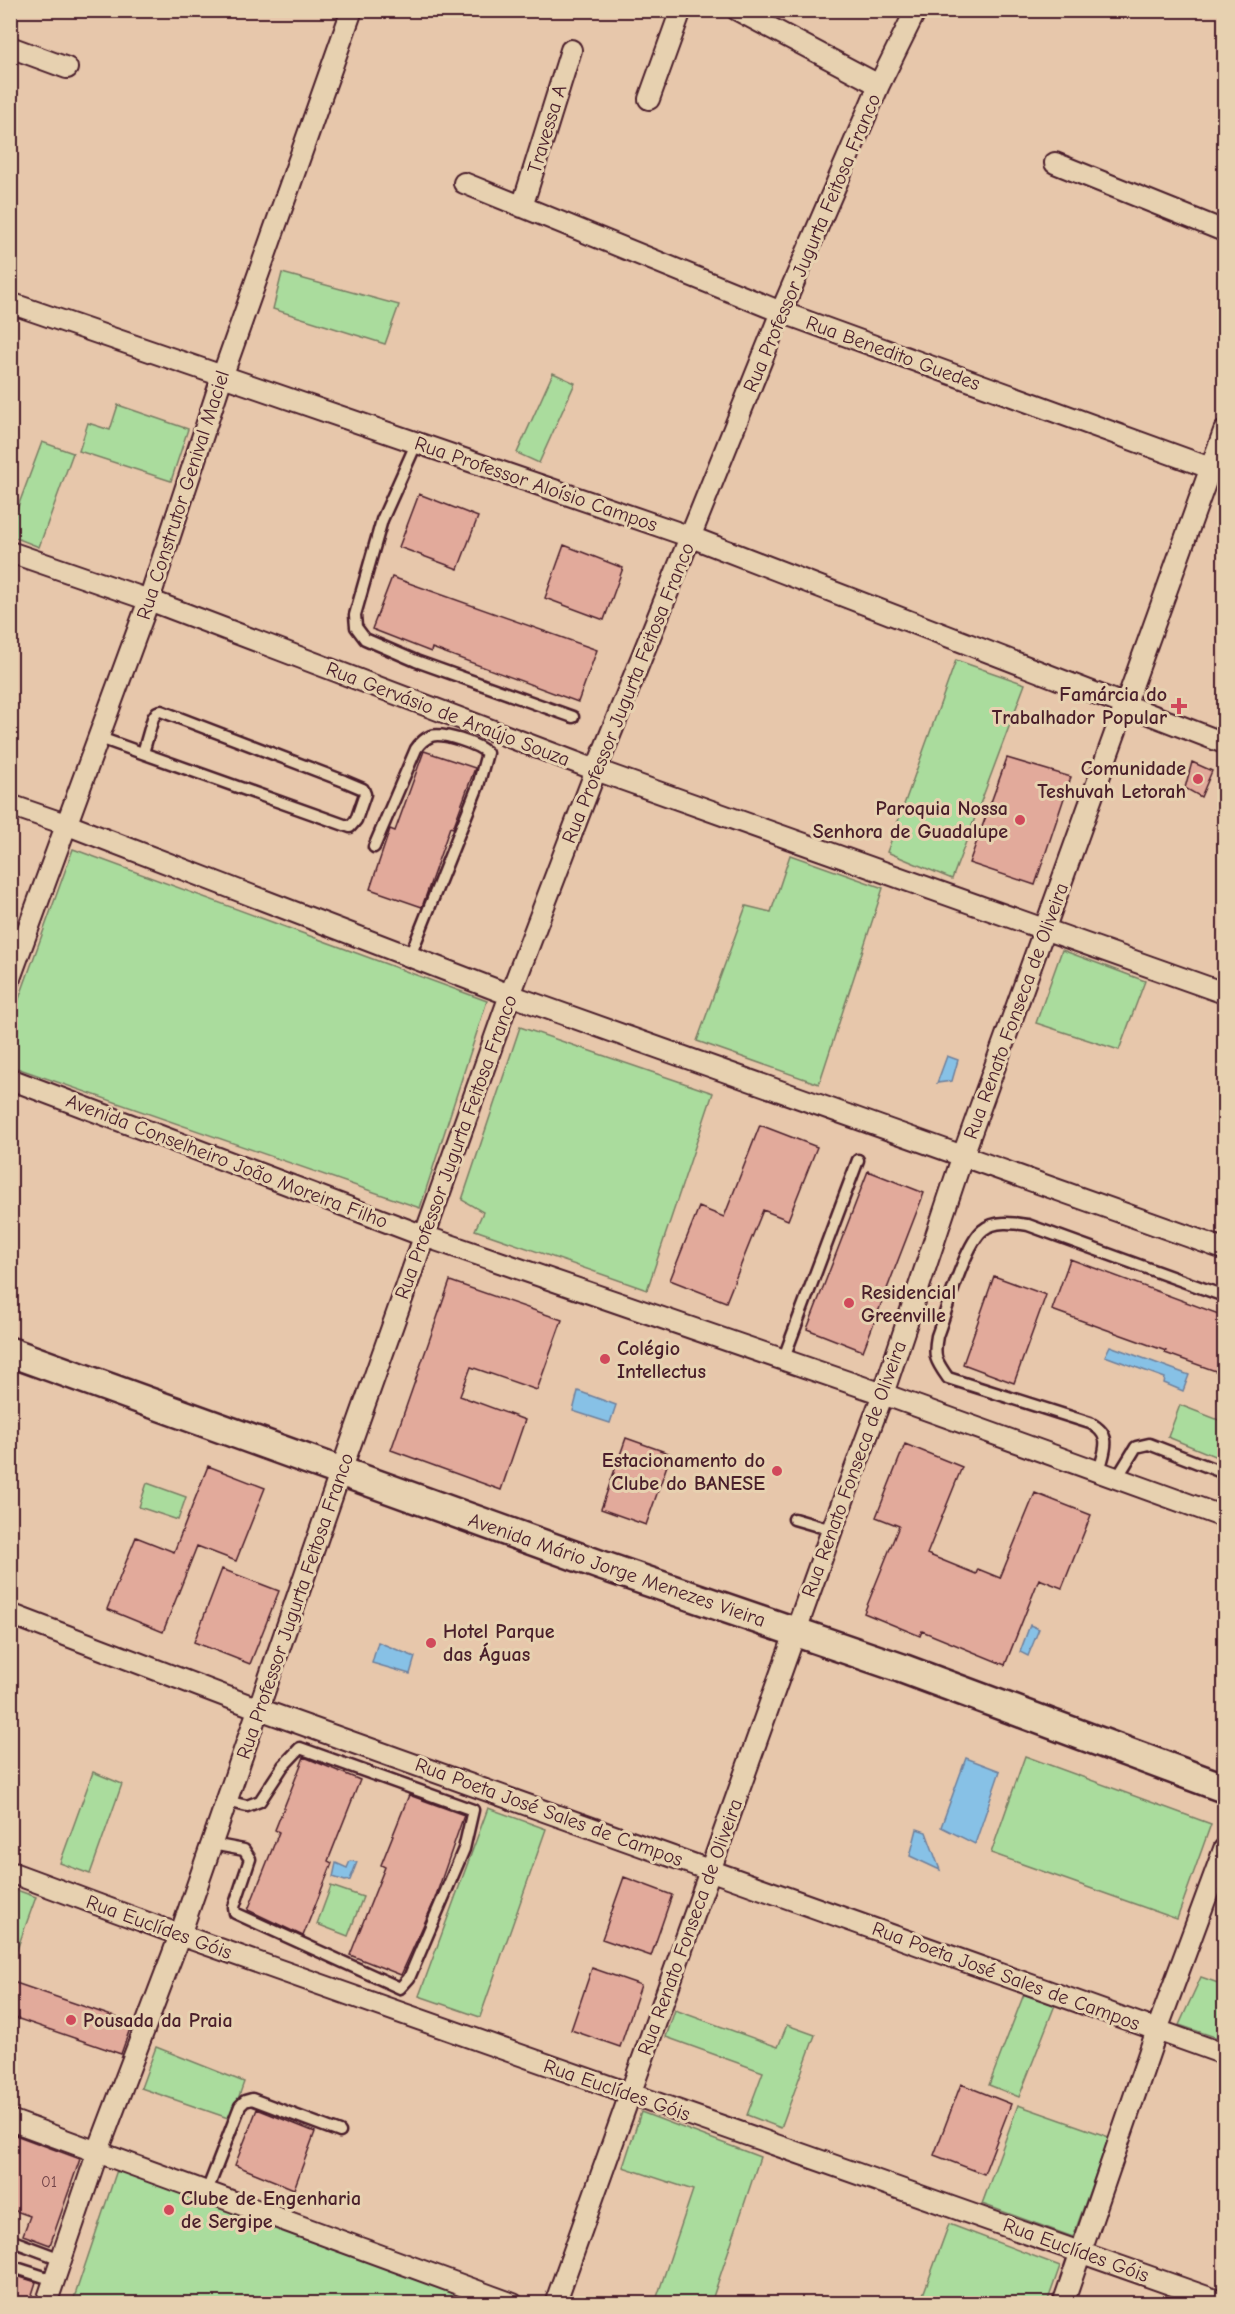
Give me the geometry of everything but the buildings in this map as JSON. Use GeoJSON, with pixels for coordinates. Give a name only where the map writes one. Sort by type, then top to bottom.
{"type":"FeatureCollection","features":[{"type":"Feature","properties":{"kind":"street","name":"Rua Construtor Genival Maciel"},"geometry":{"type":"LineString","coordinates":[[10,978],[149,600],[222,377],[352,10]]}},
{"type":"Feature","properties":{"kind":"street"},"geometry":{"type":"LineString","coordinates":[[649,99],[681,10]]}},
{"type":"Feature","properties":{"kind":"street"},"geometry":{"type":"LineString","coordinates":[[736,10],[879,85]]}},
{"type":"Feature","properties":{"kind":"street","name":"Rua Professor Jugurta Feitosa Franco"},"geometry":{"type":"LineString","coordinates":[[46,2304],[98,2151],[180,1935],[510,995],[596,770],[781,312],[879,85],[916,10]]}},
{"type":"Feature","properties":{"kind":"street"},"geometry":{"type":"LineString","coordinates":[[10,47],[67,68]]}},
{"type":"Feature","properties":{"kind":"street","name":"Travessa A"},"geometry":{"type":"LineString","coordinates":[[522,207],[571,50]]}},
{"type":"Feature","properties":{"kind":"street"},"geometry":{"type":"LineString","coordinates":[[1055,163],[1224,231]]}},
{"type":"Feature","properties":{"kind":"street","name":"Rua Benedito Guedes"},"geometry":{"type":"LineString","coordinates":[[464,183],[781,312],[1218,471]]}},
{"type":"Feature","properties":{"kind":"street","name":"Rua Professor Aloísio Campos"},"geometry":{"type":"LineString","coordinates":[[10,303],[691,537],[1224,743]]}},
{"type":"Feature","properties":{"kind":"street","name":"Rua Renato Fonseca de Oliveira"},"geometry":{"type":"LineString","coordinates":[[555,2304],[628,2094],[883,1394],[963,1155],[1126,707],[1218,471],[1224,431]]}},
{"type":"Feature","properties":{"kind":"street","name":"Rua Gervásio de Araújo Souza"},"geometry":{"type":"LineString","coordinates":[[10,552],[149,600],[596,770],[1224,993]]}},
{"type":"Feature","properties":{"kind":"street"},"geometry":{"type":"LineString","coordinates":[[10,805],[68,825],[510,995],[1224,1249]]}},
{"type":"Feature","properties":{"kind":"street","name":"Avenida Conselheiro João Moreira Filho"},"geometry":{"type":"LineString","coordinates":[[10,1079],[424,1236],[883,1394],[1224,1517]]}},
{"type":"Feature","properties":{"kind":"street","name":"Avenida Mário Jorge Menezes Vieira"},"geometry":{"type":"LineString","coordinates":[[10,1352],[341,1473],[901,1668],[1224,1788]]}},
{"type":"Feature","properties":{"kind":"street","name":"Rua Poeta José Sales de Campos"},"geometry":{"type":"LineString","coordinates":[[10,1614],[259,1709],[1224,2054]]}},
{"type":"Feature","properties":{"kind":"street"},"geometry":{"type":"LineString","coordinates":[[1063,2304],[1157,2030],[1224,1849]]}},
{"type":"Feature","properties":{"kind":"street","name":"Rua Euclídes Góis"},"geometry":{"type":"LineString","coordinates":[[10,1872],[180,1935],[1224,2303]]}},
{"type":"Feature","properties":{"kind":"street"},"geometry":{"type":"LineString","coordinates":[[10,2120],[513,2304]]}},
{"type":"Feature","properties":{"kind":"lane"},"geometry":{"type":"LineString","coordinates":[[416,444],[382,520],[355,615],[356,627],[365,639],[416,661],[573,717]]}},
{"type":"Feature","properties":{"kind":"lane"},"geometry":{"type":"LineString","coordinates":[[100,738],[350,827],[356,820],[365,794],[363,789],[344,781],[161,711],[157,712],[153,718],[143,753]]}},
{"type":"Feature","properties":{"kind":"lane"},"geometry":{"type":"LineString","coordinates":[[374,847],[416,749],[423,740],[437,735],[447,736],[482,748],[487,753],[478,786],[410,956]]}},
{"type":"Feature","properties":{"kind":"lane"},"geometry":{"type":"LineString","coordinates":[[783,1360],[858,1160]]}},
{"type":"Feature","properties":{"kind":"lane"},"geometry":{"type":"LineString","coordinates":[[1108,1475],[1105,1434],[1101,1429],[948,1378],[936,1361],[934,1350],[937,1336],[972,1244],[983,1230],[997,1224],[1010,1222],[1028,1225],[1224,1296]]}},
{"type":"Feature","properties":{"kind":"lane"},"geometry":{"type":"LineString","coordinates":[[1108,1475],[1136,1447],[1149,1444],[1224,1473]]}},
{"type":"Feature","properties":{"kind":"lane"},"geometry":{"type":"LineString","coordinates":[[794,1519],[832,1530]]}},
{"type":"Feature","properties":{"kind":"lane"},"geometry":{"type":"LineString","coordinates":[[212,1844],[244,1850],[250,1859],[234,1907],[235,1912],[400,1988],[409,1978],[464,1849],[472,1810],[300,1748],[283,1766],[260,1801],[247,1806],[227,1801]]}},
{"type":"Feature","properties":{"kind":"lane"},"geometry":{"type":"LineString","coordinates":[[207,2191],[240,2106],[245,2101],[252,2099],[340,2132]]}},
{"type":"Feature","properties":{"kind":"lane"},"geometry":{"type":"LineString","coordinates":[[11,2241],[61,2259]]}},
{"type":"Feature","properties":{"kind":"lane"},"geometry":{"type":"LineString","coordinates":[[10,2266],[54,2280]]}},
{"type":"Feature","properties":{"kind":"green space"},"geometry":{"type":"Polygon","coordinates":[[[282,273],[399,305],[385,344],[273,309],[282,273]]]}},
{"type":"Feature","properties":{"kind":"green space"},"geometry":{"type":"Polygon","coordinates":[[[553,373],[575,383],[539,463],[517,453],[553,373]]]}},
{"type":"Feature","properties":{"kind":"green space"},"geometry":{"type":"Polygon","coordinates":[[[118,405],[188,429],[171,481],[79,451],[88,423],[110,430],[118,405]]]}},
{"type":"Feature","properties":{"kind":"green space"},"geometry":{"type":"Polygon","coordinates":[[[42,442],[73,453],[39,547],[11,536],[10,528],[42,442]]]}},
{"type":"Feature","properties":{"kind":"green space"},"geometry":{"type":"Polygon","coordinates":[[[956,660],[1025,684],[952,879],[887,852],[956,660]]]}},
{"type":"Feature","properties":{"kind":"green space"},"geometry":{"type":"Polygon","coordinates":[[[73,849],[487,1001],[420,1208],[11,1066],[11,1021],[73,849]]]}},
{"type":"Feature","properties":{"kind":"green space"},"geometry":{"type":"Polygon","coordinates":[[[790,855],[883,888],[819,1084],[697,1041],[746,906],[771,912],[790,855]]]}},
{"type":"Feature","properties":{"kind":"green space"},"geometry":{"type":"Polygon","coordinates":[[[1062,950],[1145,981],[1119,1050],[1036,1023],[1062,950]]]}},
{"type":"Feature","properties":{"kind":"green space"},"geometry":{"type":"Polygon","coordinates":[[[520,1027],[713,1093],[647,1290],[475,1230],[483,1212],[462,1200],[520,1027]]]}},
{"type":"Feature","properties":{"kind":"green space"},"geometry":{"type":"Polygon","coordinates":[[[1180,1405],[1224,1422],[1224,1460],[1168,1437],[1180,1405]]]}},
{"type":"Feature","properties":{"kind":"green space"},"geometry":{"type":"Polygon","coordinates":[[[147,1483],[186,1497],[178,1520],[139,1507],[147,1483]]]}},
{"type":"Feature","properties":{"kind":"green space"},"geometry":{"type":"Polygon","coordinates":[[[1025,1756],[1211,1824],[1177,1919],[991,1853],[1025,1756]]]}},
{"type":"Feature","properties":{"kind":"green space"},"geometry":{"type":"Polygon","coordinates":[[[93,1772],[122,1784],[90,1874],[60,1863],[93,1772]]]}},
{"type":"Feature","properties":{"kind":"green space"},"geometry":{"type":"Polygon","coordinates":[[[488,1808],[546,1829],[480,2017],[419,1996],[488,1808]]]}},
{"type":"Feature","properties":{"kind":"green space"},"geometry":{"type":"Polygon","coordinates":[[[331,1886],[363,1897],[348,1936],[317,1924],[331,1886]]]}},
{"type":"Feature","properties":{"kind":"green space"},"geometry":{"type":"Polygon","coordinates":[[[10,1888],[36,1897],[11,1966],[10,1888]]]}},
{"type":"Feature","properties":{"kind":"green space"},"geometry":{"type":"Polygon","coordinates":[[[1201,1977],[1224,1985],[1224,2040],[1179,2025],[1201,1977]]]}},
{"type":"Feature","properties":{"kind":"green space"},"geometry":{"type":"Polygon","coordinates":[[[1024,1994],[1055,2005],[1019,2097],[989,2085],[1024,1994]]]}},
{"type":"Feature","properties":{"kind":"green space"},"geometry":{"type":"Polygon","coordinates":[[[675,2010],[778,2047],[787,2025],[815,2035],[781,2128],[747,2115],[763,2072],[666,2037],[675,2010]]]}},
{"type":"Feature","properties":{"kind":"green space"},"geometry":{"type":"Polygon","coordinates":[[[156,2047],[244,2082],[231,2119],[141,2088],[156,2047]]]}},
{"type":"Feature","properties":{"kind":"green space"},"geometry":{"type":"Polygon","coordinates":[[[1018,2105],[1109,2137],[1073,2237],[982,2204],[1018,2105]]]}},
{"type":"Feature","properties":{"kind":"green space"},"geometry":{"type":"Polygon","coordinates":[[[641,2112],[760,2157],[711,2303],[655,2303],[693,2190],[623,2167],[641,2112]]]}},
{"type":"Feature","properties":{"kind":"green space","name":"Clube de Engenharia de Sergipe"},"geometry":{"type":"Polygon","coordinates":[[[117,2170],[507,2303],[72,2304],[117,2170]]]}},
{"type":"Feature","properties":{"kind":"green space"},"geometry":{"type":"Polygon","coordinates":[[[949,2224],[1060,2266],[1047,2303],[920,2303],[949,2224]]]}},
{"type":"Feature","properties":{"kind":"water"},"geometry":{"type":"Polygon","coordinates":[[[947,1056],[958,1060],[952,1081],[937,1083],[947,1056]]]}},
{"type":"Feature","properties":{"kind":"water"},"geometry":{"type":"Polygon","coordinates":[[[1110,1346],[1189,1375],[1183,1391],[1164,1383],[1165,1378],[1105,1356],[1110,1346]]]}},
{"type":"Feature","properties":{"kind":"water"},"geometry":{"type":"Polygon","coordinates":[[[578,1391],[616,1405],[610,1423],[573,1411],[578,1391]]]}},
{"type":"Feature","properties":{"kind":"water"},"geometry":{"type":"Polygon","coordinates":[[[1030,1625],[1039,1629],[1028,1656],[1020,1652],[1030,1625]]]}},
{"type":"Feature","properties":{"kind":"water"},"geometry":{"type":"Polygon","coordinates":[[[378,1642],[415,1657],[410,1674],[372,1663],[378,1642]]]}},
{"type":"Feature","properties":{"kind":"water"},"geometry":{"type":"Polygon","coordinates":[[[966,1758],[1000,1771],[975,1844],[941,1827],[966,1758]]]}},
{"type":"Feature","properties":{"kind":"water"},"geometry":{"type":"Polygon","coordinates":[[[917,1829],[926,1832],[940,1870],[910,1856],[917,1829]]]}},
{"type":"Feature","properties":{"kind":"water"},"geometry":{"type":"Polygon","coordinates":[[[350,1861],[357,1862],[350,1880],[345,1881],[333,1877],[336,1863],[347,1868],[350,1861]]]}},
{"type":"Feature","properties":{"kind":"place","name":"Famárcia do Trabalhador Popular"},"geometry":{"type":"Point","coordinates":[1179,706]}},
{"type":"Feature","properties":{"kind":"place","name":"Comunidade Teshuvah Letorah"},"geometry":{"type":"Point","coordinates":[1198,779]}},
{"type":"Feature","properties":{"kind":"place","name":"Paroquia Nossa Senhora de Guadalupe"},"geometry":{"type":"Point","coordinates":[1020,820]}},
{"type":"Feature","properties":{"kind":"place","name":"Residencial Greenville"},"geometry":{"type":"Point","coordinates":[849,1303]}},
{"type":"Feature","properties":{"kind":"place","name":"Colégio Intellectus"},"geometry":{"type":"Point","coordinates":[605,1359]}},
{"type":"Feature","properties":{"kind":"place","name":"Estacionamento do Clube do BANESE"},"geometry":{"type":"Point","coordinates":[777,1471]}},
{"type":"Feature","properties":{"kind":"place","name":"Hotel Parque das Águas"},"geometry":{"type":"Point","coordinates":[431,1643]}},
{"type":"Feature","properties":{"kind":"place","name":"Pousada da Praia"},"geometry":{"type":"Point","coordinates":[71,2020]}},
{"type":"Feature","properties":{"kind":"place","name":"Clube de Engenharia de Sergipe"},"geometry":{"type":"Point","coordinates":[169,2210]}}]}
